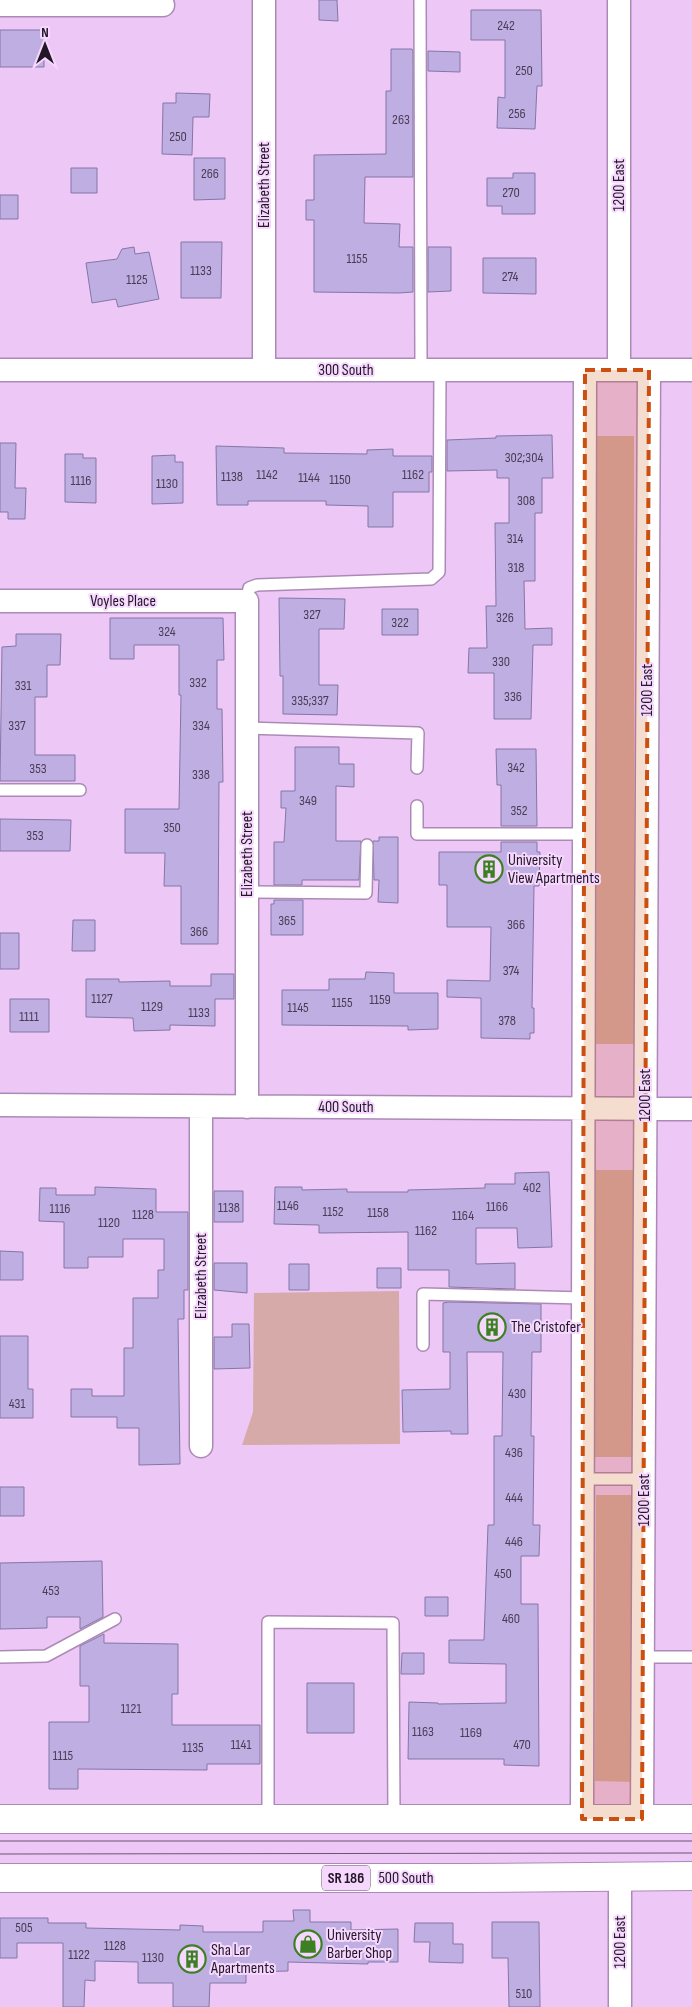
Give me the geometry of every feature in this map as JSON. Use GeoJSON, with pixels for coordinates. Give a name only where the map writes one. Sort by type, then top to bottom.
{"type":"FeatureCollection","features":[{"type":"Feature","properties":{"kind":"main road"},"geometry":{"type":"LineString","coordinates":[[0,1819],[692,1819]]}},
{"type":"Feature","properties":{"kind":"main road","name":"500 South"},"geometry":{"type":"LineString","coordinates":[[0,1878],[692,1876]]}},
{"type":"Feature","properties":{"kind":"street","name":"Elizabeth Street"},"geometry":{"type":"LineString","coordinates":[[264,0],[264,370]]}},
{"type":"Feature","properties":{"kind":"street","name":"1200 East"},"geometry":{"type":"LineString","coordinates":[[619,0],[619,370]]}},
{"type":"Feature","properties":{"kind":"street"},"geometry":{"type":"LineString","coordinates":[[0,4],[94,2],[164,5]]}},
{"type":"Feature","properties":{"kind":"street","name":"300 South"},"geometry":{"type":"LineString","coordinates":[[0,370],[692,370]]}},
{"type":"Feature","properties":{"kind":"street"},"geometry":{"type":"LineString","coordinates":[[582,1819],[585,370]]}},
{"type":"Feature","properties":{"kind":"street","name":"1200 East"},"geometry":{"type":"LineString","coordinates":[[642,1819],[648,370]]}},
{"type":"Feature","properties":{"kind":"street","name":"Voyles Place"},"geometry":{"type":"LineString","coordinates":[[0,600],[247,601]]}},
{"type":"Feature","properties":{"kind":"street","name":"Elizabeth Street"},"geometry":{"type":"LineString","coordinates":[[247,601],[247,1107]]}},
{"type":"Feature","properties":{"kind":"street","name":"400 South"},"geometry":{"type":"LineString","coordinates":[[0,1105],[692,1109]]}},
{"type":"Feature","properties":{"kind":"street","name":"Elizabeth Street"},"geometry":{"type":"LineString","coordinates":[[201,1107],[201,1446]]}},
{"type":"Feature","properties":{"kind":"street","name":"1200 East"},"geometry":{"type":"LineString","coordinates":[[620,1876],[620,2007]]}},
{"type":"Feature","properties":{"kind":"lane"},"geometry":{"type":"LineString","coordinates":[[247,601],[249,588],[257,584],[431,579],[439,572],[420,0]]}},
{"type":"Feature","properties":{"kind":"lane"},"geometry":{"type":"LineString","coordinates":[[247,728],[418,732],[417,768]]}},
{"type":"Feature","properties":{"kind":"lane"},"geometry":{"type":"LineString","coordinates":[[0,790],[80,790]]}},
{"type":"Feature","properties":{"kind":"lane"},"geometry":{"type":"LineString","coordinates":[[417,806],[416,834],[584,834]]}},
{"type":"Feature","properties":{"kind":"lane"},"geometry":{"type":"LineString","coordinates":[[247,892],[366,893],[367,845]]}},
{"type":"Feature","properties":{"kind":"lane"},"geometry":{"type":"LineString","coordinates":[[423,1345],[423,1294],[583,1298]]}},
{"type":"Feature","properties":{"kind":"lane"},"geometry":{"type":"LineString","coordinates":[[583,1479],[644,1479]]}},
{"type":"Feature","properties":{"kind":"lane"},"geometry":{"type":"LineString","coordinates":[[0,1657],[46,1656],[115,1619]]}},
{"type":"Feature","properties":{"kind":"lane"},"geometry":{"type":"LineString","coordinates":[[268,1820],[268,1622],[393,1623],[394,1820]]}},
{"type":"Feature","properties":{"kind":"lane"},"geometry":{"type":"LineString","coordinates":[[643,1657],[692,1657]]}},
{"type":"Feature","properties":{"kind":"highlighted area"},"geometry":{"type":"Polygon","coordinates":[[[585,370],[649,370],[642,1819],[582,1819],[585,370]]]}},
{"type":"Feature","properties":{"kind":"shaded area"},"geometry":{"type":"Polygon","coordinates":[[[597,436],[634,436],[634,1044],[596,1044],[597,436]]]}},
{"type":"Feature","properties":{"kind":"shaded area"},"geometry":{"type":"Polygon","coordinates":[[[595,1170],[636,1170],[635,1457],[594,1457],[595,1170]]]}},
{"type":"Feature","properties":{"kind":"shaded area"},"geometry":{"type":"Polygon","coordinates":[[[399,1291],[400,1444],[242,1445],[253,1412],[254,1293],[399,1291]]]}},
{"type":"Feature","properties":{"kind":"shaded area"},"geometry":{"type":"Polygon","coordinates":[[[596,1495],[635,1495],[635,1782],[595,1781],[596,1495]]]}},
{"type":"Feature","properties":{"kind":"building"},"geometry":{"type":"Polygon","coordinates":[[[319,0],[337,0],[338,21],[319,20],[319,0]]]}},
{"type":"Feature","properties":{"kind":"building"},"geometry":{"type":"Polygon","coordinates":[[[471,10],[541,10],[542,86],[537,86],[535,129],[497,128],[498,97],[505,98],[505,40],[471,40],[471,10]]]}},
{"type":"Feature","properties":{"kind":"building"},"geometry":{"type":"Polygon","coordinates":[[[0,30],[44,30],[44,67],[0,67],[0,30]]]}},
{"type":"Feature","properties":{"kind":"building"},"geometry":{"type":"Polygon","coordinates":[[[391,49],[412,49],[413,51],[413,177],[365,177],[364,223],[400,224],[399,247],[413,247],[413,292],[314,292],[314,220],[306,220],[306,200],[314,200],[314,155],[386,154],[386,91],[391,91],[391,49]]]}},
{"type":"Feature","properties":{"kind":"building"},"geometry":{"type":"Polygon","coordinates":[[[428,51],[460,52],[460,72],[428,71],[428,51]]]}},
{"type":"Feature","properties":{"kind":"building"},"geometry":{"type":"Polygon","coordinates":[[[176,93],[210,94],[209,117],[193,117],[192,155],[162,154],[163,103],[176,103],[176,93]]]}},
{"type":"Feature","properties":{"kind":"building"},"geometry":{"type":"Polygon","coordinates":[[[194,158],[225,158],[225,199],[194,200],[194,158]]]}},
{"type":"Feature","properties":{"kind":"building"},"geometry":{"type":"Polygon","coordinates":[[[71,168],[97,168],[97,193],[71,193],[71,168]]]}},
{"type":"Feature","properties":{"kind":"building"},"geometry":{"type":"Polygon","coordinates":[[[513,173],[535,173],[535,214],[502,214],[502,206],[487,206],[487,178],[513,178],[513,173]]]}},
{"type":"Feature","properties":{"kind":"building"},"geometry":{"type":"Polygon","coordinates":[[[0,195],[18,195],[18,219],[0,219],[0,195]]]}},
{"type":"Feature","properties":{"kind":"building"},"geometry":{"type":"Polygon","coordinates":[[[181,242],[222,242],[221,298],[181,298],[181,242]]]}},
{"type":"Feature","properties":{"kind":"building"},"geometry":{"type":"Polygon","coordinates":[[[134,247],[135,254],[149,252],[159,299],[118,307],[116,299],[92,303],[86,263],[117,259],[122,249],[134,247]]]}},
{"type":"Feature","properties":{"kind":"building"},"geometry":{"type":"Polygon","coordinates":[[[428,247],[451,247],[451,291],[428,292],[428,247]]]}},
{"type":"Feature","properties":{"kind":"building"},"geometry":{"type":"Polygon","coordinates":[[[483,258],[536,258],[536,294],[483,293],[483,258]]]}},
{"type":"Feature","properties":{"kind":"building"},"geometry":{"type":"Polygon","coordinates":[[[552,435],[553,478],[542,478],[542,513],[535,513],[535,581],[524,581],[525,629],[552,628],[552,645],[533,645],[531,719],[494,719],[494,673],[468,673],[469,648],[487,648],[486,606],[496,606],[495,523],[509,523],[509,478],[497,478],[497,470],[447,471],[447,440],[496,438],[496,436],[552,435]]]}},
{"type":"Feature","properties":{"kind":"building"},"geometry":{"type":"Polygon","coordinates":[[[0,443],[16,443],[15,488],[26,488],[25,519],[8,519],[8,512],[0,512],[0,443]]]}},
{"type":"Feature","properties":{"kind":"building"},"geometry":{"type":"Polygon","coordinates":[[[216,446],[284,448],[284,453],[367,454],[367,450],[393,449],[393,456],[432,456],[432,472],[429,472],[429,492],[393,492],[393,527],[368,527],[368,506],[326,505],[326,501],[248,501],[248,505],[217,505],[216,446]]]}},
{"type":"Feature","properties":{"kind":"building"},"geometry":{"type":"Polygon","coordinates":[[[65,454],[83,454],[83,458],[96,458],[96,503],[65,502],[65,454]]]}},
{"type":"Feature","properties":{"kind":"building"},"geometry":{"type":"Polygon","coordinates":[[[175,455],[175,462],[183,462],[183,503],[152,504],[152,456],[175,455]]]}},
{"type":"Feature","properties":{"kind":"building"},"geometry":{"type":"Polygon","coordinates":[[[279,598],[345,599],[344,629],[319,629],[319,685],[338,685],[337,715],[283,714],[283,676],[280,676],[279,598]]]}},
{"type":"Feature","properties":{"kind":"building"},"geometry":{"type":"Polygon","coordinates":[[[382,609],[418,609],[418,635],[382,635],[382,609]]]}},
{"type":"Feature","properties":{"kind":"building"},"geometry":{"type":"Polygon","coordinates":[[[110,618],[223,618],[224,660],[217,660],[217,709],[222,709],[223,782],[219,782],[218,944],[181,944],[181,886],[164,886],[165,853],[125,853],[125,809],[179,809],[181,695],[179,695],[179,645],[134,645],[134,659],[110,659],[110,618]]]}},
{"type":"Feature","properties":{"kind":"building"},"geometry":{"type":"Polygon","coordinates":[[[16,634],[61,634],[60,665],[47,665],[47,697],[35,697],[35,755],[75,755],[75,781],[0,781],[2,647],[16,646],[16,634]]]}},
{"type":"Feature","properties":{"kind":"building"},"geometry":{"type":"Polygon","coordinates":[[[295,747],[339,747],[339,764],[354,764],[354,787],[336,786],[336,841],[361,841],[359,880],[302,880],[302,885],[274,885],[274,842],[284,842],[286,808],[281,808],[281,791],[295,791],[295,747]]]}},
{"type":"Feature","properties":{"kind":"building"},"geometry":{"type":"Polygon","coordinates":[[[496,749],[536,749],[537,826],[501,826],[501,785],[497,785],[496,749]]]}},
{"type":"Feature","properties":{"kind":"building"},"geometry":{"type":"Polygon","coordinates":[[[0,819],[71,820],[70,851],[0,851],[0,819]]]}},
{"type":"Feature","properties":{"kind":"building"},"geometry":{"type":"Polygon","coordinates":[[[379,837],[398,837],[398,903],[378,902],[379,880],[374,880],[373,841],[379,841],[379,837]]]}},
{"type":"Feature","properties":{"kind":"building"},"geometry":{"type":"Polygon","coordinates":[[[501,842],[537,842],[537,852],[540,852],[539,886],[534,886],[532,1008],[534,1008],[534,1033],[530,1033],[530,1039],[481,1038],[481,998],[447,997],[447,980],[490,981],[491,927],[447,927],[447,885],[439,885],[439,852],[501,852],[501,842]]]}},
{"type":"Feature","properties":{"kind":"building"},"geometry":{"type":"Polygon","coordinates":[[[274,900],[303,900],[303,935],[271,935],[271,904],[274,904],[274,900]]]}},
{"type":"Feature","properties":{"kind":"building"},"geometry":{"type":"Polygon","coordinates":[[[73,920],[95,920],[95,951],[72,951],[73,920]]]}},
{"type":"Feature","properties":{"kind":"building"},"geometry":{"type":"Polygon","coordinates":[[[0,933],[19,933],[19,969],[0,969],[0,933]]]}},
{"type":"Feature","properties":{"kind":"building"},"geometry":{"type":"Polygon","coordinates":[[[366,972],[394,973],[394,993],[438,993],[438,1029],[408,1030],[408,1026],[282,1025],[282,990],[329,990],[329,979],[365,979],[366,972]]]}},
{"type":"Feature","properties":{"kind":"building"},"geometry":{"type":"Polygon","coordinates":[[[211,974],[234,974],[234,999],[215,999],[215,1026],[170,1025],[170,1030],[134,1031],[133,1018],[86,1017],[86,979],[119,979],[119,982],[170,981],[170,986],[211,986],[211,974]]]}},
{"type":"Feature","properties":{"kind":"building"},"geometry":{"type":"Polygon","coordinates":[[[10,999],[49,999],[49,1032],[10,1032],[10,999]]]}},
{"type":"Feature","properties":{"kind":"building"},"geometry":{"type":"Polygon","coordinates":[[[549,1172],[552,1247],[518,1248],[517,1228],[476,1228],[476,1264],[515,1263],[515,1289],[449,1287],[449,1270],[408,1270],[408,1232],[319,1233],[319,1225],[274,1224],[275,1187],[302,1187],[302,1190],[347,1189],[347,1192],[408,1192],[408,1190],[485,1188],[485,1184],[515,1184],[515,1173],[549,1172]]]}},
{"type":"Feature","properties":{"kind":"building"},"geometry":{"type":"Polygon","coordinates":[[[95,1187],[156,1189],[156,1212],[188,1212],[188,1290],[184,1290],[184,1319],[178,1319],[180,1464],[139,1465],[139,1428],[117,1428],[117,1417],[71,1417],[71,1389],[92,1389],[92,1396],[124,1396],[124,1348],[133,1348],[133,1298],[158,1298],[158,1270],[164,1270],[164,1239],[123,1239],[123,1257],[88,1257],[88,1268],[64,1268],[64,1222],[39,1221],[40,1188],[56,1188],[56,1195],[95,1195],[95,1187]]]}},
{"type":"Feature","properties":{"kind":"building"},"geometry":{"type":"Polygon","coordinates":[[[214,1191],[243,1191],[243,1222],[214,1222],[214,1191]]]}},
{"type":"Feature","properties":{"kind":"building"},"geometry":{"type":"Polygon","coordinates":[[[0,1251],[23,1252],[23,1280],[0,1280],[0,1251]]]}},
{"type":"Feature","properties":{"kind":"building"},"geometry":{"type":"Polygon","coordinates":[[[214,1263],[247,1263],[247,1293],[214,1290],[214,1263]]]}},
{"type":"Feature","properties":{"kind":"building"},"geometry":{"type":"Polygon","coordinates":[[[289,1264],[309,1264],[309,1290],[289,1290],[289,1264]]]}},
{"type":"Feature","properties":{"kind":"building"},"geometry":{"type":"Polygon","coordinates":[[[377,1268],[401,1268],[401,1288],[377,1288],[377,1268]]]}},
{"type":"Feature","properties":{"kind":"building"},"geometry":{"type":"Polygon","coordinates":[[[443,1303],[541,1304],[541,1352],[532,1352],[531,1436],[534,1436],[533,1525],[540,1525],[539,1556],[521,1556],[521,1604],[538,1604],[539,1766],[504,1765],[504,1759],[408,1759],[409,1702],[438,1704],[506,1703],[506,1664],[449,1663],[449,1640],[484,1640],[488,1525],[494,1525],[494,1436],[502,1436],[503,1352],[467,1352],[468,1434],[451,1434],[451,1431],[403,1432],[402,1390],[450,1389],[450,1352],[443,1352],[443,1303]]]}},
{"type":"Feature","properties":{"kind":"building"},"geometry":{"type":"Polygon","coordinates":[[[232,1324],[249,1324],[250,1368],[214,1369],[214,1337],[232,1337],[232,1324]]]}},
{"type":"Feature","properties":{"kind":"building"},"geometry":{"type":"Polygon","coordinates":[[[0,1336],[28,1336],[28,1389],[33,1389],[33,1418],[0,1418],[0,1336]]]}},
{"type":"Feature","properties":{"kind":"building"},"geometry":{"type":"Polygon","coordinates":[[[0,1487],[24,1487],[24,1516],[0,1516],[0,1487]]]}},
{"type":"Feature","properties":{"kind":"building"},"geometry":{"type":"Polygon","coordinates":[[[102,1561],[103,1617],[80,1629],[80,1617],[47,1617],[47,1628],[0,1629],[0,1563],[102,1561]]]}},
{"type":"Feature","properties":{"kind":"building"},"geometry":{"type":"Polygon","coordinates":[[[425,1597],[448,1597],[448,1616],[425,1616],[425,1597]]]}},
{"type":"Feature","properties":{"kind":"building"},"geometry":{"type":"Polygon","coordinates":[[[104,1634],[104,1643],[178,1644],[178,1694],[172,1694],[172,1725],[260,1725],[260,1764],[207,1764],[207,1770],[78,1769],[78,1789],[49,1789],[49,1722],[89,1722],[89,1686],[80,1686],[80,1646],[104,1634]]]}},
{"type":"Feature","properties":{"kind":"building"},"geometry":{"type":"Polygon","coordinates":[[[402,1653],[424,1653],[424,1674],[401,1674],[402,1653]]]}},
{"type":"Feature","properties":{"kind":"building"},"geometry":{"type":"Polygon","coordinates":[[[307,1683],[354,1683],[354,1733],[307,1733],[307,1683]]]}},
{"type":"Feature","properties":{"kind":"building"},"geometry":{"type":"Polygon","coordinates":[[[293,1910],[310,1910],[310,1922],[351,1922],[351,1930],[398,1929],[398,1962],[368,1962],[368,1964],[288,1962],[288,1971],[246,1972],[246,1983],[210,1983],[209,2007],[173,2007],[173,1983],[138,1983],[138,1962],[95,1961],[95,1981],[85,1980],[84,2007],[63,2007],[63,1943],[17,1943],[17,1958],[0,1958],[0,1918],[48,1918],[48,1923],[86,1923],[86,1928],[180,1930],[180,1925],[203,1926],[203,1932],[263,1932],[263,1921],[294,1921],[293,1910]]]}},
{"type":"Feature","properties":{"kind":"building"},"geometry":{"type":"Polygon","coordinates":[[[492,1922],[539,1922],[540,2007],[509,2007],[508,1958],[492,1958],[492,1922]]]}},
{"type":"Feature","properties":{"kind":"building"},"geometry":{"type":"Polygon","coordinates":[[[415,1923],[453,1923],[453,1944],[463,1944],[463,1963],[429,1962],[430,1942],[414,1942],[415,1923]]]}},
{"type":"Feature","properties":{"kind":"tram line"},"geometry":{"type":"LineString","coordinates":[[0,1841],[692,1841]]}},
{"type":"Feature","properties":{"kind":"tram line"},"geometry":{"type":"LineString","coordinates":[[0,1854],[692,1853]]}},
{"type":"Feature","properties":{"kind":"place","name":"University View Apartments"},"geometry":{"type":"Point","coordinates":[489,869]}},
{"type":"Feature","properties":{"kind":"place","name":"The Cristofer"},"geometry":{"type":"Point","coordinates":[492,1327]}},
{"type":"Feature","properties":{"kind":"place","name":"University Barber Shop"},"geometry":{"type":"Point","coordinates":[308,1944]}},
{"type":"Feature","properties":{"kind":"place","name":"Sha Lar Apartments"},"geometry":{"type":"Point","coordinates":[192,1959]}}]}
